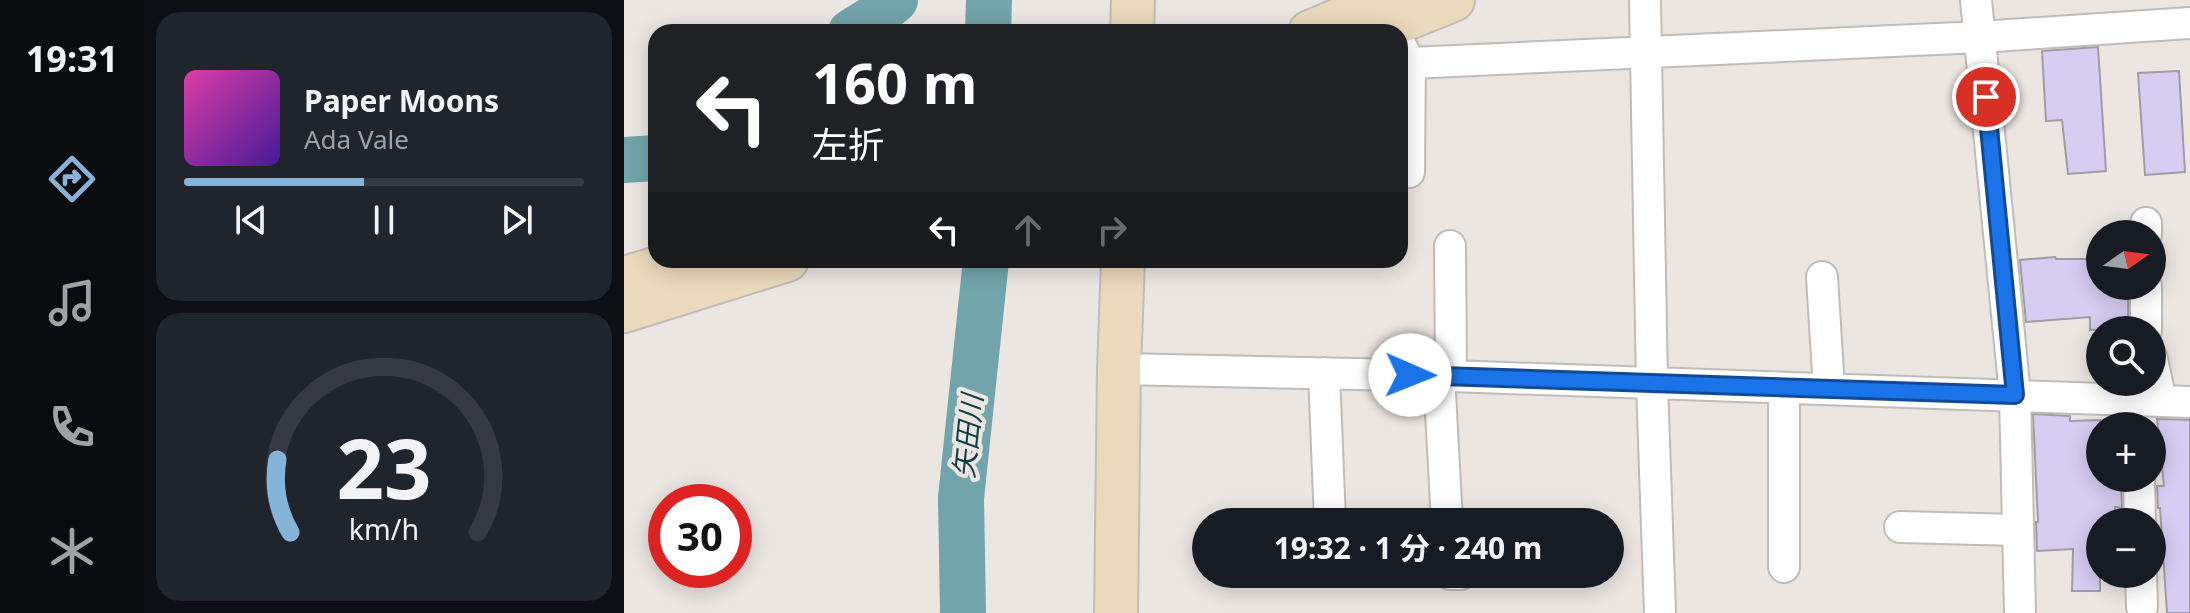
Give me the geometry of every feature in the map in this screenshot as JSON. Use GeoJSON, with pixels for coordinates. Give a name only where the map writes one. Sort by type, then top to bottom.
{"type":"FeatureCollection","features":[{"type":"Feature","properties":{"kind":"street"},"geometry":{"type":"LineString","coordinates":[[1132,24],[1133,0]]}},
{"type":"Feature","properties":{"kind":"street"},"geometry":{"type":"LineString","coordinates":[[1408,24],[1453,0]]}},
{"type":"Feature","properties":{"kind":"street"},"geometry":{"type":"LineString","coordinates":[[1645,0],[1660,613]]}},
{"type":"Feature","properties":{"kind":"street"},"geometry":{"type":"LineString","coordinates":[[1976,0],[2015,395],[2020,613]]}},
{"type":"Feature","properties":{"kind":"street"},"geometry":{"type":"LineString","coordinates":[[1408,34],[1646,52],[1980,37],[2190,23]]}},
{"type":"Feature","properties":{"kind":"street"},"geometry":{"type":"LineString","coordinates":[[1408,139],[1413,172]]}},
{"type":"Feature","properties":{"kind":"street"},"geometry":{"type":"LineString","coordinates":[[1447,508],[1445,376],[1450,246]]}},
{"type":"Feature","properties":{"kind":"street"},"geometry":{"type":"LineString","coordinates":[[624,278],[658,268]]}},
{"type":"Feature","properties":{"kind":"street"},"geometry":{"type":"LineString","coordinates":[[624,311],[761,268]]}},
{"type":"Feature","properties":{"kind":"street"},"geometry":{"type":"LineString","coordinates":[[1116,613],[1123,268]]}},
{"type":"Feature","properties":{"kind":"street"},"geometry":{"type":"LineString","coordinates":[[1822,277],[1829,389]]}},
{"type":"Feature","properties":{"kind":"street"},"geometry":{"type":"LineString","coordinates":[[1119,369],[1445,376],[2015,395],[2156,407]]}},
{"type":"Feature","properties":{"kind":"street"},"geometry":{"type":"LineString","coordinates":[[1324,373],[1329,508]]}},
{"type":"Feature","properties":{"kind":"street"},"geometry":{"type":"LineString","coordinates":[[1784,388],[1784,567]]}},
{"type":"Feature","properties":{"kind":"street"},"geometry":{"type":"LineString","coordinates":[[1900,527],[2018,530]]}},
{"type":"Feature","properties":{"kind":"street"},"geometry":{"type":"LineString","coordinates":[[2141,588],[2142,607]]}},
{"type":"Feature","properties":{"kind":"building"},"geometry":{"type":"Polygon","coordinates":[[[2098,47],[2106,171],[2068,174],[2062,120],[2046,121],[2042,51],[2098,47]]]}},
{"type":"Feature","properties":{"kind":"building"},"geometry":{"type":"Polygon","coordinates":[[[2179,71],[2185,172],[2145,175],[2138,73],[2179,71]]]}},
{"type":"Feature","properties":{"kind":"building"},"geometry":{"type":"Polygon","coordinates":[[[2055,257],[2086,259],[2086,300],[2128,300],[2128,316],[2086,316],[2026,322],[2020,260],[2055,257]]]}},
{"type":"Feature","properties":{"kind":"building"},"geometry":{"type":"Polygon","coordinates":[[[2033,414],[2070,416],[2070,421],[2086,420],[2086,492],[2121,492],[2122,508],[2086,508],[2086,588],[2100,588],[2100,591],[2072,591],[2073,549],[2037,551],[2033,414]]]}},
{"type":"Feature","properties":{"kind":"building"},"geometry":{"type":"Polygon","coordinates":[[[2166,419],[2190,420],[2190,613],[2167,613],[2166,508],[2158,508],[2157,492],[2166,492],[2166,419]]]}},
{"type":"Feature","properties":{"kind":"waterway"},"geometry":{"type":"LineString","coordinates":[[864,24],[895,0]]}},
{"type":"Feature","properties":{"kind":"waterway","name":"矢田川"},"geometry":{"type":"LineString","coordinates":[[988,24],[989,0]]}},
{"type":"Feature","properties":{"kind":"waterway"},"geometry":{"type":"LineString","coordinates":[[624,160],[648,158]]}},
{"type":"Feature","properties":{"kind":"waterway","name":"矢田川"},"geometry":{"type":"LineString","coordinates":[[963,613],[961,498],[985,268]]}},
{"type":"Feature","properties":{"kind":"route"},"geometry":{"type":"LineString","coordinates":[[1410,375],[2015,395],[1986,97]]}}]}
